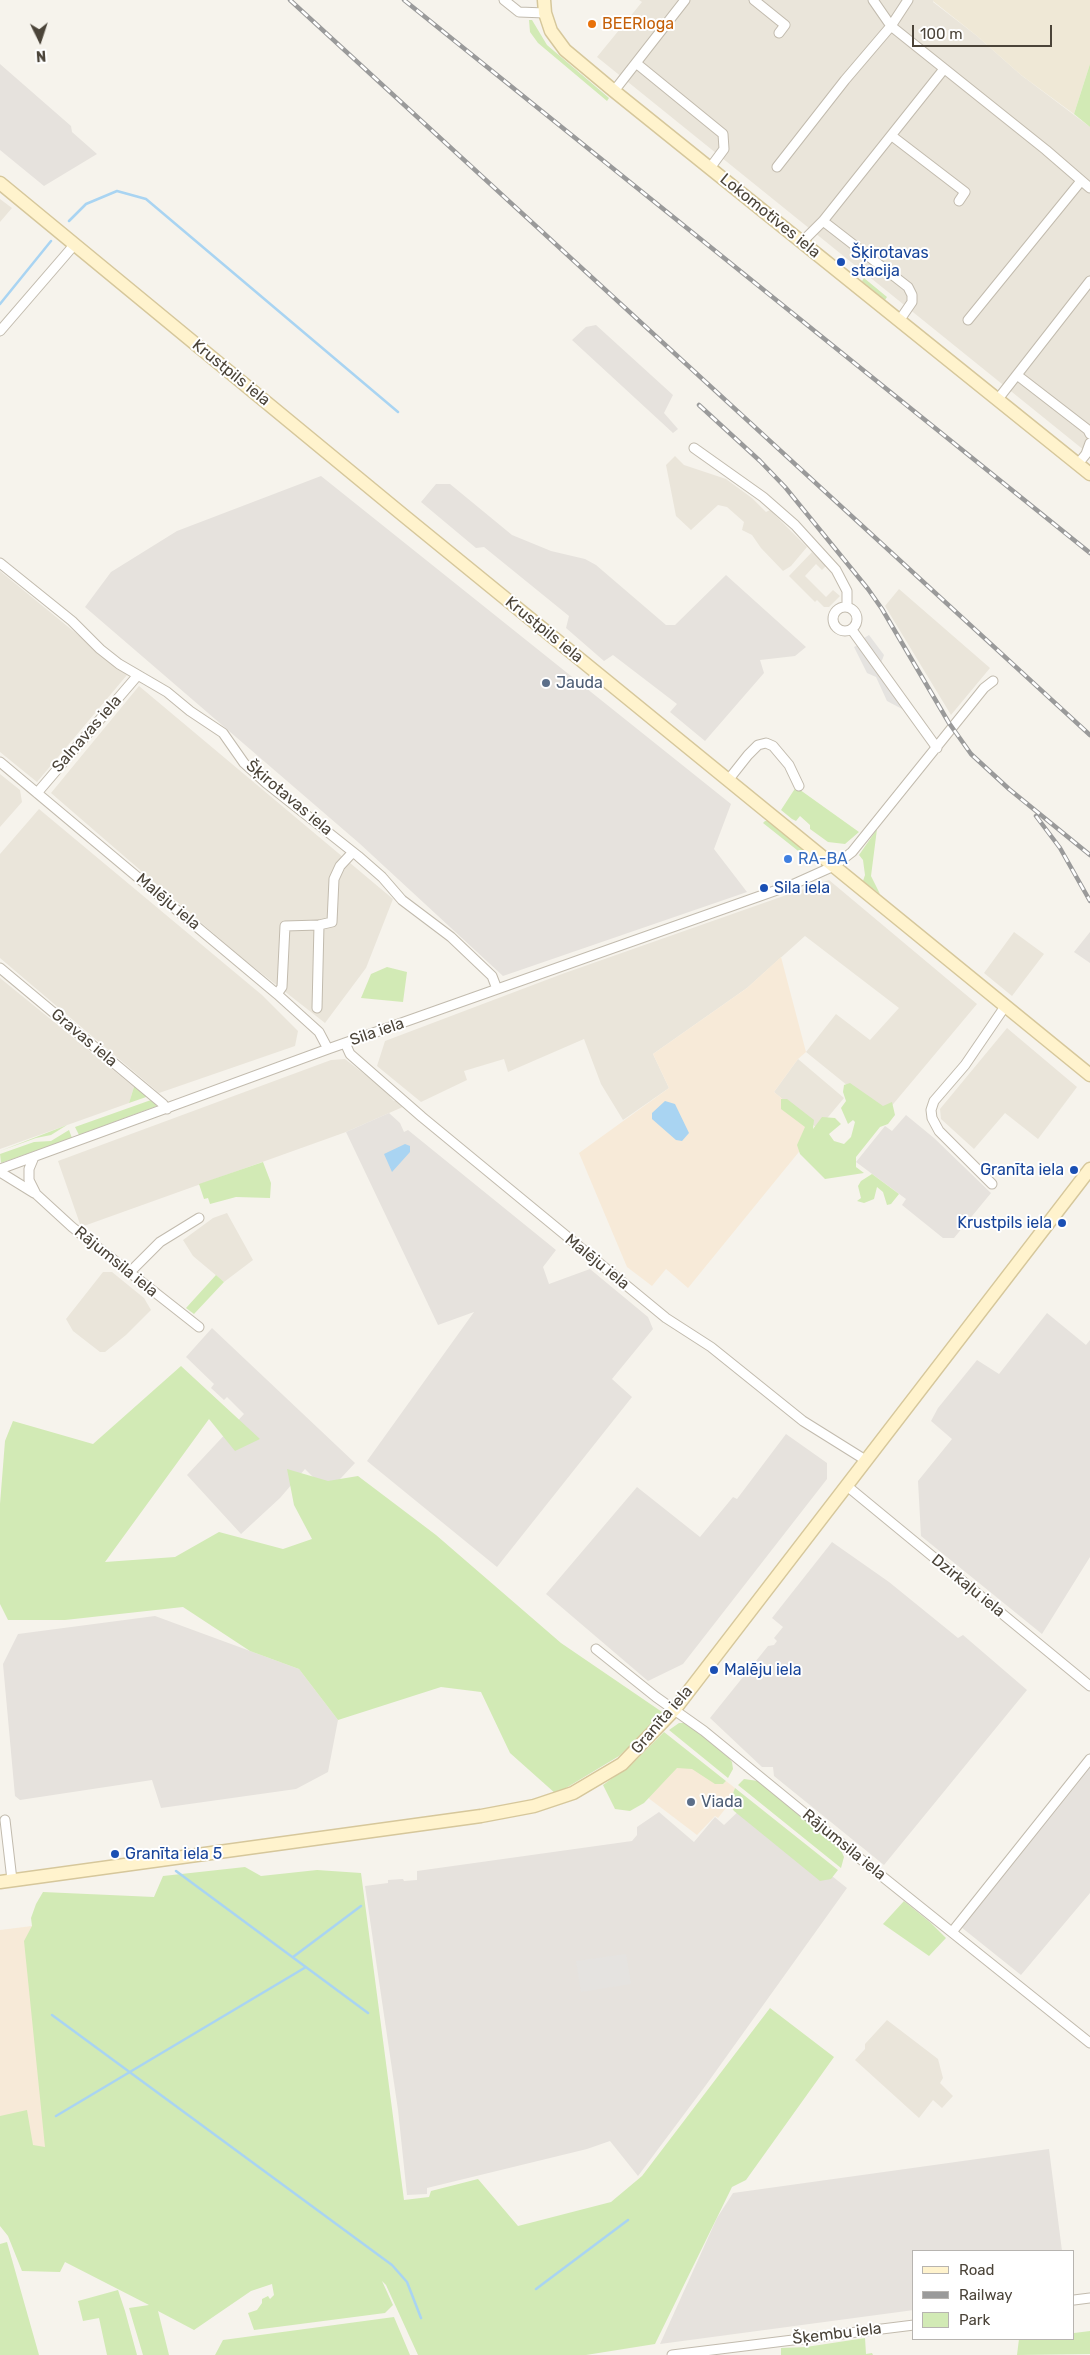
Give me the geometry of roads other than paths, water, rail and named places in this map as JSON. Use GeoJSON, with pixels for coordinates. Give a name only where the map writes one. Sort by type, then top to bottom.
{"type":"FeatureCollection","features":[{"type":"Feature","properties":{"kind":"street"},"geometry":{"type":"LineString","coordinates":[[504,0],[519,12],[545,13]]}},
{"type":"Feature","properties":{"kind":"street","name":"Lokomotīves iela"},"geometry":{"type":"LineString","coordinates":[[544,0],[545,13],[551,32],[557,41],[614,91],[1090,474]]}},
{"type":"Feature","properties":{"kind":"street"},"geometry":{"type":"LineString","coordinates":[[614,91],[685,0]]}},
{"type":"Feature","properties":{"kind":"street"},"geometry":{"type":"LineString","coordinates":[[754,0],[785,26],[779,33]]}},
{"type":"Feature","properties":{"kind":"street"},"geometry":{"type":"LineString","coordinates":[[873,0],[891,26],[1046,150],[1090,188]]}},
{"type":"Feature","properties":{"kind":"street"},"geometry":{"type":"LineString","coordinates":[[777,167],[845,80],[891,26],[908,0]]}},
{"type":"Feature","properties":{"kind":"street"},"geometry":{"type":"LineString","coordinates":[[636,63],[723,134],[724,148],[710,168]]}},
{"type":"Feature","properties":{"kind":"street"},"geometry":{"type":"LineString","coordinates":[[802,242],[823,221],[944,69]]}},
{"type":"Feature","properties":{"kind":"street"},"geometry":{"type":"LineString","coordinates":[[892,136],[965,192],[959,201]]}},
{"type":"Feature","properties":{"kind":"street"},"geometry":{"type":"LineString","coordinates":[[972,319],[1081,180]]}},
{"type":"Feature","properties":{"kind":"street","name":"Krustpils iela"},"geometry":{"type":"LineString","coordinates":[[0,184],[403,516],[729,779],[1090,1075]]}},
{"type":"Feature","properties":{"kind":"street"},"geometry":{"type":"LineString","coordinates":[[823,221],[908,288],[912,295],[912,302],[899,321]]}},
{"type":"Feature","properties":{"kind":"street"},"geometry":{"type":"LineString","coordinates":[[0,331],[75,244]]}},
{"type":"Feature","properties":{"kind":"street"},"geometry":{"type":"LineString","coordinates":[[998,399],[1087,292],[1090,281]]}},
{"type":"Feature","properties":{"kind":"street"},"geometry":{"type":"LineString","coordinates":[[1017,375],[1088,430],[1090,434]]}},
{"type":"Feature","properties":{"kind":"street"},"geometry":{"type":"LineString","coordinates":[[1078,464],[1086,454],[1090,443]]}},
{"type":"Feature","properties":{"kind":"street"},"geometry":{"type":"LineString","coordinates":[[694,448],[763,497],[795,525],[836,570],[847,590],[847,607]]}},
{"type":"Feature","properties":{"kind":"street","name":"Šķirotavas iela"},"geometry":{"type":"LineString","coordinates":[[0,563],[72,621],[113,659],[168,692],[190,711],[224,732],[244,763],[382,877],[402,900],[458,943],[492,976],[498,990]]}},
{"type":"Feature","properties":{"kind":"street"},"geometry":{"type":"LineString","coordinates":[[847,607],[854,611],[858,619],[852,630],[848,632],[839,630],[833,622],[834,614],[837,610],[847,607]]}},
{"type":"Feature","properties":{"kind":"street"},"geometry":{"type":"LineString","coordinates":[[852,630],[937,748]]}},
{"type":"Feature","properties":{"kind":"street","name":"Salnavas iela"},"geometry":{"type":"LineString","coordinates":[[37,793],[138,675]]}},
{"type":"Feature","properties":{"kind":"street","name":"Sila iela"},"geometry":{"type":"LineString","coordinates":[[0,1170],[328,1049],[794,884],[834,866],[852,852],[984,688],[994,682]]}},
{"type":"Feature","properties":{"kind":"street"},"geometry":{"type":"LineString","coordinates":[[729,779],[758,745],[766,744],[773,746],[789,765],[799,786]]}},
{"type":"Feature","properties":{"kind":"street","name":"Malēju iela"},"geometry":{"type":"LineString","coordinates":[[0,762],[277,994],[320,1032],[328,1049]]}},
{"type":"Feature","properties":{"kind":"street"},"geometry":{"type":"LineString","coordinates":[[277,994],[282,987],[285,926],[320,925],[332,922],[334,879],[340,866],[353,852]]}},
{"type":"Feature","properties":{"kind":"street"},"geometry":{"type":"LineString","coordinates":[[317,1008],[320,925]]}},
{"type":"Feature","properties":{"kind":"street","name":"Gravas iela"},"geometry":{"type":"LineString","coordinates":[[0,968],[164,1104],[167,1109]]}},
{"type":"Feature","properties":{"kind":"street"},"geometry":{"type":"LineString","coordinates":[[992,1184],[939,1131],[932,1118],[931,1110],[934,1101],[965,1064],[1006,1006]]}},
{"type":"Feature","properties":{"kind":"street","name":"Malēju iela"},"geometry":{"type":"LineString","coordinates":[[345,1043],[350,1054],[422,1117],[666,1318],[710,1347],[803,1421],[867,1461]]}},
{"type":"Feature","properties":{"kind":"street"},"geometry":{"type":"LineString","coordinates":[[34,1157],[29,1169],[29,1180],[36,1194]]}},
{"type":"Feature","properties":{"kind":"street","name":"Granīta iela"},"geometry":{"type":"LineString","coordinates":[[6,1881],[481,1816],[534,1806],[573,1794],[622,1764],[660,1728],[676,1709],[1090,1169]]}},
{"type":"Feature","properties":{"kind":"street","name":"Rājumsila iela"},"geometry":{"type":"LineString","coordinates":[[0,1170],[36,1194],[72,1227],[128,1273],[199,1327]]}},
{"type":"Feature","properties":{"kind":"street"},"geometry":{"type":"LineString","coordinates":[[128,1273],[160,1242],[199,1218]]}},
{"type":"Feature","properties":{"kind":"street","name":"Dzirkaļu iela"},"geometry":{"type":"LineString","coordinates":[[847,1486],[1090,1686]]}},
{"type":"Feature","properties":{"kind":"street","name":"Rājumsila iela"},"geometry":{"type":"LineString","coordinates":[[596,1649],[656,1697],[676,1709],[1090,2044]]}},
{"type":"Feature","properties":{"kind":"street"},"geometry":{"type":"LineString","coordinates":[[952,1932],[1090,1759]]}},
{"type":"Feature","properties":{"kind":"street"},"geometry":{"type":"LineString","coordinates":[[5,1820],[6,1881]]}},
{"type":"Feature","properties":{"kind":"street"},"geometry":{"type":"LineString","coordinates":[[1075,2300],[1090,2298]]}},
{"type":"Feature","properties":{"kind":"street","name":"Šķembu iela"},"geometry":{"type":"LineString","coordinates":[[672,2355],[912,2325]]}},
{"type":"Feature","properties":{"kind":"water"},"geometry":{"type":"Polygon","coordinates":[[[665,1101],[675,1104],[689,1133],[682,1141],[676,1140],[652,1119],[652,1113],[665,1101]]]}},
{"type":"Feature","properties":{"kind":"water"},"geometry":{"type":"Polygon","coordinates":[[[405,1144],[410,1146],[410,1152],[392,1172],[384,1154],[405,1144]]]}},
{"type":"Feature","properties":{"kind":"waterway"},"geometry":{"type":"LineString","coordinates":[[69,221],[86,204],[117,191],[146,199],[398,412]]}},
{"type":"Feature","properties":{"kind":"waterway"},"geometry":{"type":"LineString","coordinates":[[0,304],[51,241]]}},
{"type":"Feature","properties":{"kind":"waterway"},"geometry":{"type":"LineString","coordinates":[[176,1871],[368,2013]]}},
{"type":"Feature","properties":{"kind":"waterway"},"geometry":{"type":"LineString","coordinates":[[293,1957],[361,1906]]}},
{"type":"Feature","properties":{"kind":"waterway"},"geometry":{"type":"LineString","coordinates":[[56,2116],[306,1967]]}},
{"type":"Feature","properties":{"kind":"waterway"},"geometry":{"type":"LineString","coordinates":[[52,2015],[392,2265],[407,2282],[421,2318]]}},
{"type":"Feature","properties":{"kind":"waterway"},"geometry":{"type":"LineString","coordinates":[[536,2289],[628,2220]]}},
{"type":"Feature","properties":{"kind":"railway"},"geometry":{"type":"LineString","coordinates":[[290,0],[1090,735]]}},
{"type":"Feature","properties":{"kind":"railway"},"geometry":{"type":"LineString","coordinates":[[404,0],[1090,553]]}},
{"type":"Feature","properties":{"kind":"railway"},"geometry":{"type":"LineString","coordinates":[[699,405],[760,461],[785,487],[868,589],[882,609],[949,723],[971,754],[1009,789],[1090,855]]}},
{"type":"Feature","properties":{"kind":"railway"},"geometry":{"type":"LineString","coordinates":[[1036,816],[1060,848],[1090,901]]}},
{"type":"Feature","properties":{"kind":"place","name":"BEERloga"},"geometry":{"type":"Point","coordinates":[592,24]}},
{"type":"Feature","properties":{"kind":"place","name":"Šķirotavas stacija"},"geometry":{"type":"Point","coordinates":[841,262]}},
{"type":"Feature","properties":{"kind":"place","name":"Jauda"},"geometry":{"type":"Point","coordinates":[546,683]}},
{"type":"Feature","properties":{"kind":"place","name":"RA-BA"},"geometry":{"type":"Point","coordinates":[788,859]}},
{"type":"Feature","properties":{"kind":"place","name":"Sila iela"},"geometry":{"type":"Point","coordinates":[764,888]}},
{"type":"Feature","properties":{"kind":"place","name":"Granīta iela"},"geometry":{"type":"Point","coordinates":[1074,1170]}},
{"type":"Feature","properties":{"kind":"place","name":"Krustpils iela"},"geometry":{"type":"Point","coordinates":[1062,1223]}},
{"type":"Feature","properties":{"kind":"place","name":"Malēju iela"},"geometry":{"type":"Point","coordinates":[714,1670]}},
{"type":"Feature","properties":{"kind":"place","name":"Viada"},"geometry":{"type":"Point","coordinates":[691,1802]}},
{"type":"Feature","properties":{"kind":"place","name":"Granīta iela 5"},"geometry":{"type":"Point","coordinates":[115,1854]}}]}
